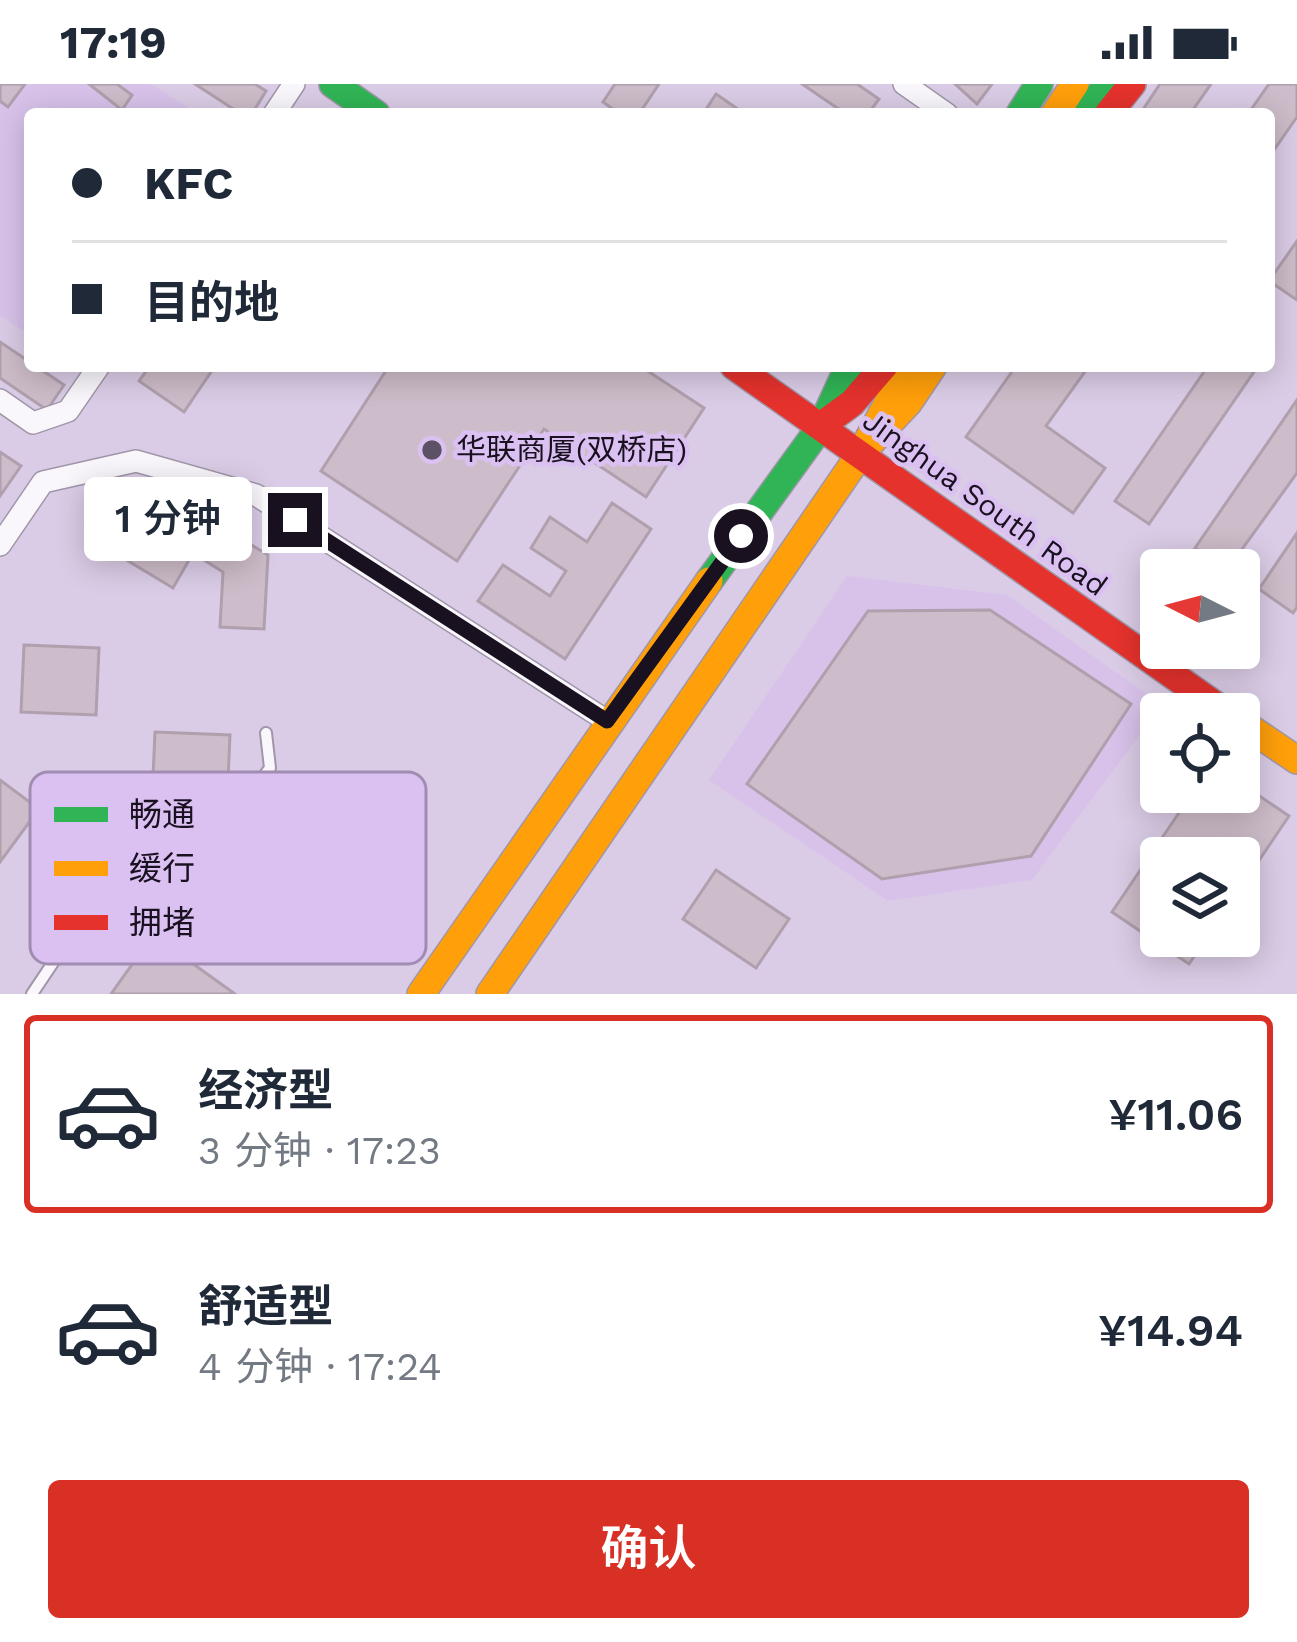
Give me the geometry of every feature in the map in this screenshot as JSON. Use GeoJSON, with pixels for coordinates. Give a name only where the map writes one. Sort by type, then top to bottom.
{"type":"FeatureCollection","features":[{"type":"Feature","properties":{"kind":"main road"},"geometry":{"type":"LineString","coordinates":[[333,84],[367,108]]}},
{"type":"Feature","properties":{"kind":"main road"},"geometry":{"type":"LineString","coordinates":[[1086,108],[1104,84]]}},
{"type":"Feature","properties":{"kind":"main road"},"geometry":{"type":"LineString","coordinates":[[1113,108],[1132,84]]}},
{"type":"Feature","properties":{"kind":"main road","name":"Jinghua South Road"},"geometry":{"type":"LineString","coordinates":[[743,372],[1197,693]]}},
{"type":"Feature","properties":{"kind":"main road"},"geometry":{"type":"LineString","coordinates":[[822,425],[846,372]]}},
{"type":"Feature","properties":{"kind":"main road"},"geometry":{"type":"LineString","coordinates":[[421,994],[607,721],[822,425],[878,372]]}},
{"type":"Feature","properties":{"kind":"main road"},"geometry":{"type":"LineString","coordinates":[[490,994],[861,452],[905,372]]}},
{"type":"Feature","properties":{"kind":"main road"},"geometry":{"type":"LineString","coordinates":[[861,452],[908,403],[929,372]]}},
{"type":"Feature","properties":{"kind":"main road"},"geometry":{"type":"LineString","coordinates":[[1260,736],[1297,760]]}},
{"type":"Feature","properties":{"kind":"street"},"geometry":{"type":"LineString","coordinates":[[904,84],[938,108]]}},
{"type":"Feature","properties":{"kind":"street"},"geometry":{"type":"LineString","coordinates":[[0,400],[33,423],[68,411],[95,372]]}},
{"type":"Feature","properties":{"kind":"street"},"geometry":{"type":"LineString","coordinates":[[0,545],[43,482],[136,461],[256,494],[607,721]]}},
{"type":"Feature","properties":{"kind":"lane"},"geometry":{"type":"LineString","coordinates":[[266,733],[267,772]]}},
{"type":"Feature","properties":{"kind":"lane"},"geometry":{"type":"LineString","coordinates":[[32,994],[52,964]]}},
{"type":"Feature","properties":{"kind":"shaded area"},"geometry":{"type":"Polygon","coordinates":[[[0,84],[151,84],[189,108],[24,108],[24,331],[0,316],[0,84]]]}},
{"type":"Feature","properties":{"kind":"shaded area"},"geometry":{"type":"Polygon","coordinates":[[[847,576],[1007,595],[1145,693],[1140,693],[1140,735],[1032,880],[888,901],[709,780],[847,576]]]}},
{"type":"Feature","properties":{"kind":"building"},"geometry":{"type":"Polygon","coordinates":[[[0,84],[25,84],[8,107],[0,101],[0,84]]]}},
{"type":"Feature","properties":{"kind":"building"},"geometry":{"type":"Polygon","coordinates":[[[89,84],[117,84],[132,95],[119,108],[89,84]]]}},
{"type":"Feature","properties":{"kind":"building"},"geometry":{"type":"Polygon","coordinates":[[[195,84],[255,84],[266,91],[256,108],[232,108],[195,84]]]}},
{"type":"Feature","properties":{"kind":"building"},"geometry":{"type":"Polygon","coordinates":[[[615,84],[659,84],[643,108],[612,108],[603,102],[615,84]]]}},
{"type":"Feature","properties":{"kind":"building"},"geometry":{"type":"Polygon","coordinates":[[[802,84],[857,84],[879,99],[872,108],[837,108],[802,84]]]}},
{"type":"Feature","properties":{"kind":"building"},"geometry":{"type":"Polygon","coordinates":[[[955,84],[992,84],[977,104],[955,84]]]}},
{"type":"Feature","properties":{"kind":"building"},"geometry":{"type":"Polygon","coordinates":[[[1160,84],[1211,84],[1194,108],[1144,108],[1160,84]]]}},
{"type":"Feature","properties":{"kind":"building"},"geometry":{"type":"Polygon","coordinates":[[[1269,84],[1297,84],[1297,117],[1275,148],[1275,108],[1252,108],[1269,84]]]}},
{"type":"Feature","properties":{"kind":"building"},"geometry":{"type":"Polygon","coordinates":[[[716,94],[736,108],[707,108],[716,94]]]}},
{"type":"Feature","properties":{"kind":"building"},"geometry":{"type":"Polygon","coordinates":[[[1297,241],[1297,300],[1275,285],[1275,272],[1297,241]]]}},
{"type":"Feature","properties":{"kind":"building"},"geometry":{"type":"Polygon","coordinates":[[[0,342],[24,358],[24,372],[45,372],[64,385],[47,410],[0,378],[0,342]]]}},
{"type":"Feature","properties":{"kind":"building"},"geometry":{"type":"Polygon","coordinates":[[[146,372],[211,372],[184,412],[139,381],[146,372]]]}},
{"type":"Feature","properties":{"kind":"building","name":"华联商厦(双桥店)"},"geometry":{"type":"Polygon","coordinates":[[[385,372],[649,372],[704,408],[646,497],[544,429],[457,561],[321,471],[385,372]]]}},
{"type":"Feature","properties":{"kind":"building"},"geometry":{"type":"Polygon","coordinates":[[[1012,372],[1085,372],[1046,426],[1105,468],[1073,513],[966,437],[1012,372]]]}},
{"type":"Feature","properties":{"kind":"building"},"geometry":{"type":"Polygon","coordinates":[[[1204,372],[1254,372],[1149,524],[1115,501],[1204,372]]]}},
{"type":"Feature","properties":{"kind":"building"},"geometry":{"type":"Polygon","coordinates":[[[1297,400],[1297,473],[1242,549],[1195,548],[1297,400]]]}},
{"type":"Feature","properties":{"kind":"building"},"geometry":{"type":"Polygon","coordinates":[[[0,452],[21,466],[0,496],[0,452]]]}},
{"type":"Feature","properties":{"kind":"building"},"geometry":{"type":"Polygon","coordinates":[[[612,503],[651,529],[565,659],[478,601],[503,565],[550,596],[566,571],[531,548],[550,517],[587,542],[612,503]]]}},
{"type":"Feature","properties":{"kind":"building"},"geometry":{"type":"Polygon","coordinates":[[[131,505],[210,552],[224,528],[268,555],[264,629],[220,627],[223,572],[193,553],[173,588],[105,547],[131,505]]]}},
{"type":"Feature","properties":{"kind":"building"},"geometry":{"type":"Polygon","coordinates":[[[1297,533],[1297,607],[1293,613],[1260,588],[1297,533]]]}},
{"type":"Feature","properties":{"kind":"building"},"geometry":{"type":"Polygon","coordinates":[[[990,610],[1131,704],[1031,856],[882,879],[747,784],[868,611],[990,610]]]}},
{"type":"Feature","properties":{"kind":"building"},"geometry":{"type":"Polygon","coordinates":[[[24,645],[99,648],[96,715],[21,712],[24,645]]]}},
{"type":"Feature","properties":{"kind":"building"},"geometry":{"type":"Polygon","coordinates":[[[155,732],[230,735],[228,772],[153,772],[155,732]]]}},
{"type":"Feature","properties":{"kind":"building"},"geometry":{"type":"Polygon","coordinates":[[[0,780],[30,802],[30,821],[0,862],[0,780]]]}},
{"type":"Feature","properties":{"kind":"building"},"geometry":{"type":"Polygon","coordinates":[[[1260,796],[1289,816],[1260,859],[1260,837],[1163,837],[1179,813],[1260,813],[1260,796]]]}},
{"type":"Feature","properties":{"kind":"building"},"geometry":{"type":"Polygon","coordinates":[[[716,870],[789,919],[756,968],[683,919],[716,870]]]}},
{"type":"Feature","properties":{"kind":"building"},"geometry":{"type":"Polygon","coordinates":[[[1140,871],[1140,931],[1112,912],[1140,871]]]}},
{"type":"Feature","properties":{"kind":"building"},"geometry":{"type":"Polygon","coordinates":[[[132,964],[193,964],[235,994],[111,994],[132,964]]]}},
{"type":"Feature","properties":{"kind":"traffic: fast"},"geometry":{"type":"LineString","coordinates":[[333,84],[367,108]]}},
{"type":"Feature","properties":{"kind":"traffic: fast"},"geometry":{"type":"LineString","coordinates":[[1024,108],[1039,84]]}},
{"type":"Feature","properties":{"kind":"traffic: fast"},"geometry":{"type":"LineString","coordinates":[[1089,108],[1108,84]]}},
{"type":"Feature","properties":{"kind":"traffic: fast"},"geometry":{"type":"LineString","coordinates":[[709,581],[822,425],[846,372]]}},
{"type":"Feature","properties":{"kind":"traffic: slow"},"geometry":{"type":"LineString","coordinates":[[1059,108],[1075,84]]}},
{"type":"Feature","properties":{"kind":"traffic: slow"},"geometry":{"type":"LineString","coordinates":[[861,453],[905,372]]}},
{"type":"Feature","properties":{"kind":"traffic: slow"},"geometry":{"type":"LineString","coordinates":[[490,994],[861,453],[908,403],[929,372]]}},
{"type":"Feature","properties":{"kind":"traffic: slow"},"geometry":{"type":"LineString","coordinates":[[421,994],[709,581]]}},
{"type":"Feature","properties":{"kind":"traffic: slow"},"geometry":{"type":"LineString","coordinates":[[1260,735],[1297,760]]}},
{"type":"Feature","properties":{"kind":"traffic: jam"},"geometry":{"type":"LineString","coordinates":[[1113,108],[1132,84]]}},
{"type":"Feature","properties":{"kind":"traffic: jam"},"geometry":{"type":"LineString","coordinates":[[743,372],[1198,693]]}},
{"type":"Feature","properties":{"kind":"traffic: jam"},"geometry":{"type":"LineString","coordinates":[[822,425],[852,403],[879,372]]}},
{"type":"Feature","properties":{"kind":"place","name":"华联商厦(双桥店)"},"geometry":{"type":"Point","coordinates":[432,450]}},
{"type":"Feature","properties":{"kind":"route"},"geometry":{"type":"LineString","coordinates":[[295,520],[607,721],[741,536]]}}]}
